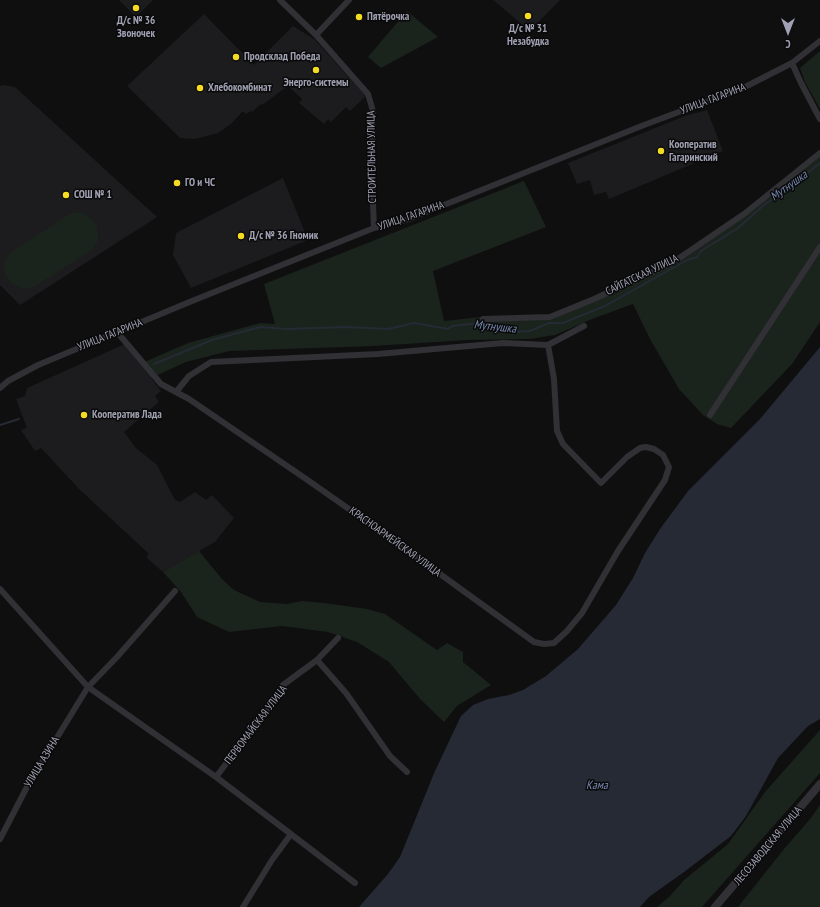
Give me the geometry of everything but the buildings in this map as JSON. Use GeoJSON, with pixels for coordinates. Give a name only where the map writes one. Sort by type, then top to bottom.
{"type":"FeatureCollection","features":[{"type":"Feature","properties":{"kind":"street","name":"СТРОИТЕЛЬНАЯ УЛИЦА"},"geometry":{"type":"LineString","coordinates":[[280,0],[316,35],[368,94],[373,111],[372,179],[374,228]]}},
{"type":"Feature","properties":{"kind":"street"},"geometry":{"type":"LineString","coordinates":[[316,35],[349,0]]}},
{"type":"Feature","properties":{"kind":"street","name":"УЛИЦА ГАГАРИНА"},"geometry":{"type":"LineString","coordinates":[[0,388],[8,381],[38,365],[374,228],[409,218],[743,88],[792,63],[820,41]]}},
{"type":"Feature","properties":{"kind":"street"},"geometry":{"type":"LineString","coordinates":[[792,63],[820,119]]}},
{"type":"Feature","properties":{"kind":"street","name":"САЙГАТСКАЯ УЛИЦА"},"geometry":{"type":"LineString","coordinates":[[483,319],[550,317],[594,299],[672,263],[744,214],[820,154]]}},
{"type":"Feature","properties":{"kind":"street"},"geometry":{"type":"LineString","coordinates":[[710,415],[820,247]]}},
{"type":"Feature","properties":{"kind":"street"},"geometry":{"type":"LineString","coordinates":[[117,332],[161,384],[176,392],[189,376],[211,362],[378,354],[503,343],[548,345],[584,326]]}},
{"type":"Feature","properties":{"kind":"street","name":"КРАСНОАРМЕЙСКАЯ УЛИЦА"},"geometry":{"type":"LineString","coordinates":[[176,392],[189,399],[386,535],[534,642],[544,644],[554,643],[567,631],[582,613],[618,551],[665,480],[669,467],[663,455],[654,449],[646,447],[640,448],[627,457],[601,483],[595,477],[563,444],[557,431],[554,379],[548,345]]}},
{"type":"Feature","properties":{"kind":"street"},"geometry":{"type":"LineString","coordinates":[[0,588],[88,687],[216,778],[355,882]]}},
{"type":"Feature","properties":{"kind":"street"},"geometry":{"type":"LineString","coordinates":[[88,687],[117,657],[175,591]]}},
{"type":"Feature","properties":{"kind":"street","name":"ПЕРВОМАЙСКАЯ УЛИЦА"},"geometry":{"type":"LineString","coordinates":[[216,778],[276,698],[283,685],[317,660],[338,638]]}},
{"type":"Feature","properties":{"kind":"street"},"geometry":{"type":"LineString","coordinates":[[317,660],[346,693],[390,756],[407,772]]}},
{"type":"Feature","properties":{"kind":"street","name":"УЛИЦА АЗИНА"},"geometry":{"type":"LineString","coordinates":[[0,839],[28,785],[88,687]]}},
{"type":"Feature","properties":{"kind":"street","name":"ЛЕСОЗАВОДСКАЯ УЛИЦА"},"geometry":{"type":"LineString","coordinates":[[716,907],[820,784]]}},
{"type":"Feature","properties":{"kind":"street"},"geometry":{"type":"LineString","coordinates":[[243,907],[272,860],[291,834]]}},
{"type":"Feature","properties":{"kind":"shaded area","name":"Д/с № 36 Звоночек"},"geometry":{"type":"Polygon","coordinates":[[[119,0],[153,0],[136,17],[119,0]]]}},
{"type":"Feature","properties":{"kind":"shaded area","name":"Д/с № 31 Незабудка"},"geometry":{"type":"Polygon","coordinates":[[[493,0],[560,0],[530,31],[493,0]]]}},
{"type":"Feature","properties":{"kind":"shaded area"},"geometry":{"type":"Polygon","coordinates":[[[407,11],[438,37],[381,68],[368,57],[407,11]]]}},
{"type":"Feature","properties":{"kind":"shaded area"},"geometry":{"type":"Polygon","coordinates":[[[204,14],[254,65],[293,26],[314,39],[366,96],[350,111],[346,107],[331,122],[328,119],[324,124],[299,103],[302,99],[288,86],[262,105],[261,104],[252,112],[251,111],[246,114],[243,111],[232,123],[218,133],[195,139],[180,138],[127,86],[204,14]]]}},
{"type":"Feature","properties":{"kind":"shaded area"},"geometry":{"type":"Polygon","coordinates":[[[820,51],[820,109],[805,82],[800,68],[820,51]]]}},
{"type":"Feature","properties":{"kind":"shaded area","name":"СОШ № 1"},"geometry":{"type":"Polygon","coordinates":[[[4,85],[15,87],[157,217],[20,305],[0,285],[0,86],[4,85]]]}},
{"type":"Feature","properties":{"kind":"shaded area"},"geometry":{"type":"Polygon","coordinates":[[[707,110],[723,151],[609,199],[606,192],[594,195],[590,180],[577,184],[568,163],[685,116],[707,110]]]}},
{"type":"Feature","properties":{"kind":"shaded area"},"geometry":{"type":"Polygon","coordinates":[[[820,156],[820,322],[792,364],[731,428],[717,424],[703,415],[679,389],[650,339],[633,304],[592,319],[555,335],[530,339],[468,340],[373,346],[229,351],[186,362],[151,378],[140,364],[188,343],[260,323],[275,324],[264,284],[524,181],[546,227],[433,271],[444,321],[481,317],[550,320],[674,264],[820,156]]]}},
{"type":"Feature","properties":{"kind":"shaded area","name":"Д/с № 36 Гномик"},"geometry":{"type":"Polygon","coordinates":[[[283,178],[308,240],[191,288],[173,255],[176,233],[283,178]]]}},
{"type":"Feature","properties":{"kind":"shaded area"},"geometry":{"type":"Polygon","coordinates":[[[73,213],[81,213],[89,217],[97,226],[98,239],[92,250],[34,287],[22,289],[11,283],[6,276],[4,267],[6,259],[11,252],[73,213]]]}},
{"type":"Feature","properties":{"kind":"shaded area"},"geometry":{"type":"Polygon","coordinates":[[[125,344],[161,391],[155,396],[159,402],[124,432],[136,448],[157,465],[175,500],[180,502],[195,492],[206,500],[212,495],[234,518],[215,542],[163,572],[147,558],[148,553],[79,489],[41,448],[35,451],[21,430],[27,428],[16,399],[25,396],[27,388],[125,344]]]}},
{"type":"Feature","properties":{"kind":"shaded area"},"geometry":{"type":"Polygon","coordinates":[[[199,551],[222,579],[234,590],[260,602],[287,604],[302,601],[324,603],[367,609],[385,614],[437,650],[447,643],[463,652],[463,662],[491,685],[457,706],[444,722],[420,699],[389,662],[357,642],[328,632],[282,626],[229,632],[197,617],[181,592],[163,572],[199,551]]]}},
{"type":"Feature","properties":{"kind":"shaded area"},"geometry":{"type":"Polygon","coordinates":[[[820,730],[820,773],[702,907],[657,907],[669,897],[684,880],[728,844],[765,792],[820,730]]]}},
{"type":"Feature","properties":{"kind":"shaded area"},"geometry":{"type":"Polygon","coordinates":[[[820,805],[820,907],[738,907],[810,819],[820,805]]]}},
{"type":"Feature","properties":{"kind":"water","name":"Кама"},"geometry":{"type":"Polygon","coordinates":[[[820,347],[820,719],[808,726],[778,758],[746,816],[731,836],[649,897],[640,907],[359,907],[388,874],[400,857],[435,771],[461,716],[473,705],[488,699],[509,695],[523,690],[546,676],[578,649],[616,605],[660,529],[688,491],[760,419],[820,347]]]}},
{"type":"Feature","properties":{"kind":"waterway","name":"Мутнушка"},"geometry":{"type":"LineString","coordinates":[[154,364],[212,340],[260,327],[287,329],[345,327],[388,329],[414,323],[448,329],[452,326],[480,323],[512,332],[530,331],[549,323],[563,323],[605,306],[687,260],[697,257],[701,251],[738,228],[765,204],[782,193],[820,163]]}},
{"type":"Feature","properties":{"kind":"waterway","name":"Мутнушка"},"geometry":{"type":"LineString","coordinates":[[0,425],[19,419]]}},
{"type":"Feature","properties":{"kind":"place","name":"Д/с № 36 Звоночек"},"geometry":{"type":"Point","coordinates":[136,8]}},
{"type":"Feature","properties":{"kind":"place","name":"Д/с № 31 Незабудка"},"geometry":{"type":"Point","coordinates":[528,16]}},
{"type":"Feature","properties":{"kind":"place","name":"Пятёрочка"},"geometry":{"type":"Point","coordinates":[359,17]}},
{"type":"Feature","properties":{"kind":"place","name":"Продсклад Победа"},"geometry":{"type":"Point","coordinates":[236,57]}},
{"type":"Feature","properties":{"kind":"place","name":"Энерго-системы"},"geometry":{"type":"Point","coordinates":[316,70]}},
{"type":"Feature","properties":{"kind":"place","name":"Хлебокомбинат"},"geometry":{"type":"Point","coordinates":[200,88]}},
{"type":"Feature","properties":{"kind":"place","name":"Кооператив Гагаринский"},"geometry":{"type":"Point","coordinates":[661,151]}},
{"type":"Feature","properties":{"kind":"place","name":"ГО и ЧС"},"geometry":{"type":"Point","coordinates":[177,183]}},
{"type":"Feature","properties":{"kind":"place","name":"СОШ № 1"},"geometry":{"type":"Point","coordinates":[66,195]}},
{"type":"Feature","properties":{"kind":"place","name":"Д/с № 36 Гномик"},"geometry":{"type":"Point","coordinates":[241,236]}},
{"type":"Feature","properties":{"kind":"place","name":"Кооператив Лада"},"geometry":{"type":"Point","coordinates":[84,415]}}]}
